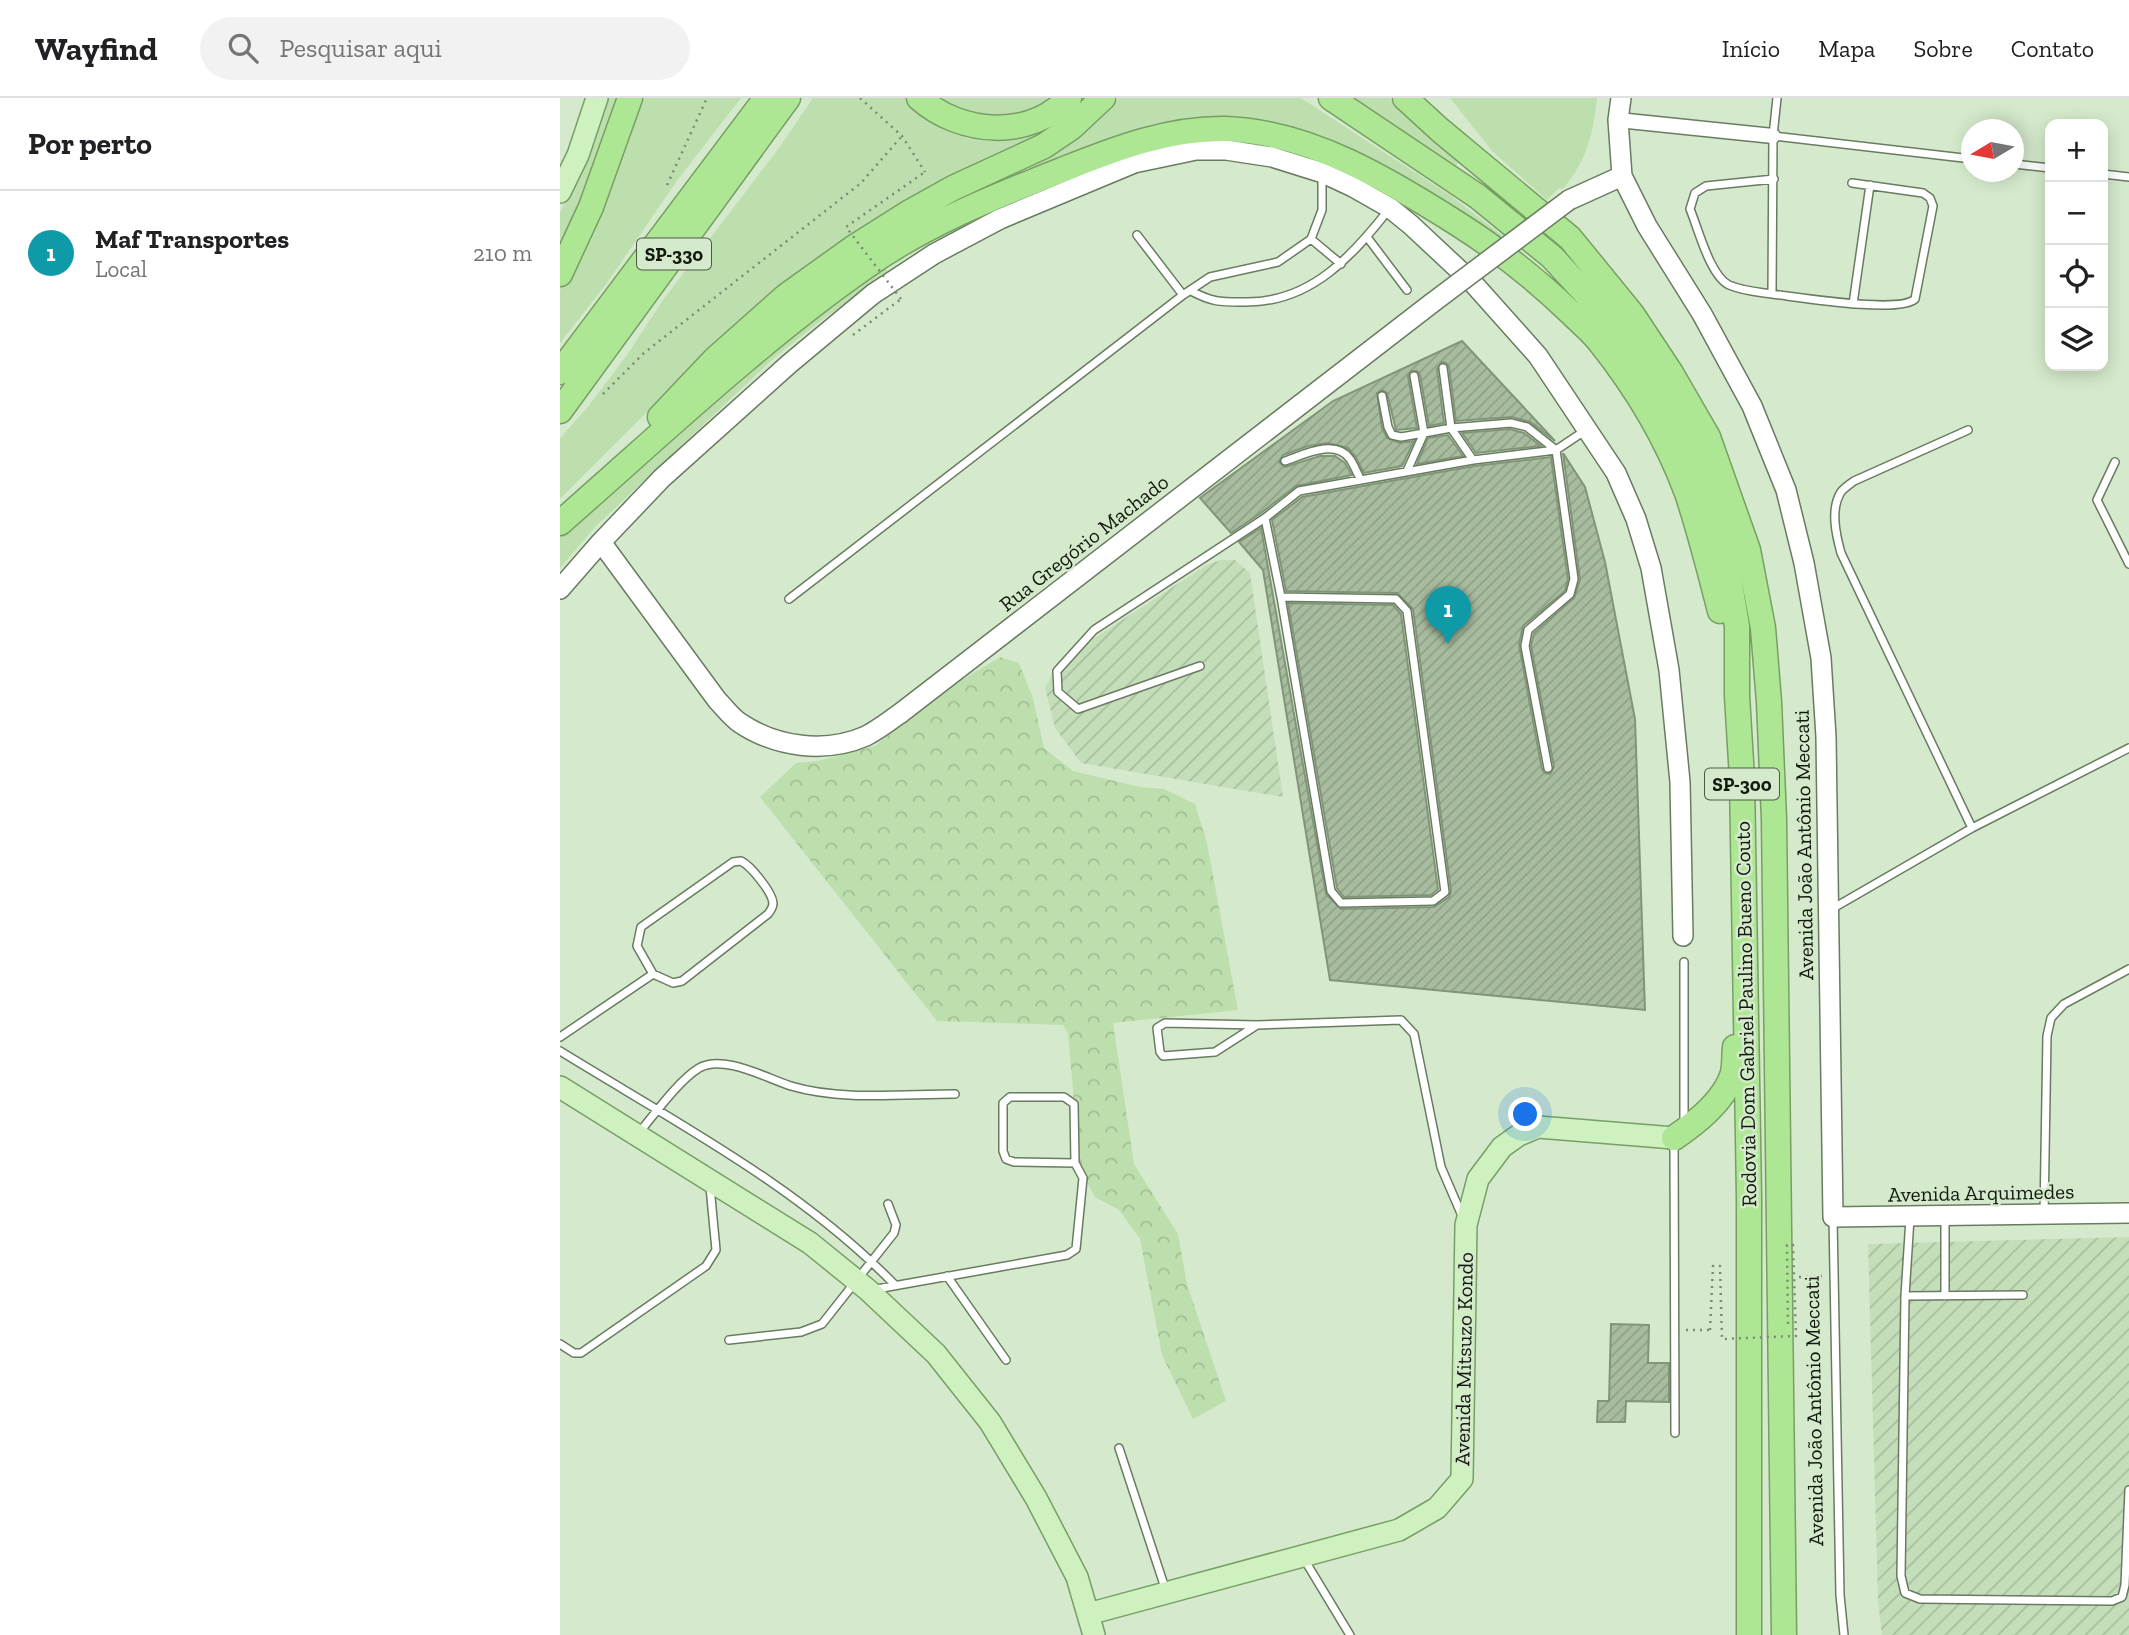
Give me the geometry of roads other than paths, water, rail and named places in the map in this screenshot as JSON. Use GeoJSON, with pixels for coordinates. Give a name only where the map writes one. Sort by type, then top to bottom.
{"type":"FeatureCollection","features":[{"type":"Feature","properties":{"kind":"highway"},"geometry":{"type":"LineString","coordinates":[[560,274],[591,206],[630,98]]}},
{"type":"Feature","properties":{"kind":"highway","name":"SP-330"},"geometry":{"type":"LineString","coordinates":[[560,372],[766,98]]}},
{"type":"Feature","properties":{"kind":"highway","name":"SP-330"},"geometry":{"type":"LineString","coordinates":[[560,411],[788,98]]}},
{"type":"Feature","properties":{"kind":"highway"},"geometry":{"type":"LineString","coordinates":[[919,98],[950,119],[994,129],[1016,127],[1040,119],[1062,106],[1069,98]]}},
{"type":"Feature","properties":{"kind":"highway"},"geometry":{"type":"LineString","coordinates":[[560,522],[715,359],[786,296],[910,212],[953,188],[1044,146],[1072,127],[1103,98]]}},
{"type":"Feature","properties":{"kind":"highway","name":"Rodovia Dom Gabriel Paulino Bueno Couto"},"geometry":{"type":"LineString","coordinates":[[1331,98],[1477,196],[1552,257],[1612,323],[1655,385],[1686,442],[1709,496],[1725,554],[1737,626],[1737,696],[1742,778],[1749,1197],[1748,1628]]}},
{"type":"Feature","properties":{"kind":"highway","name":"Rodovia Dom Gabriel Paulino Bueno Couto"},"geometry":{"type":"LineString","coordinates":[[1405,98],[1570,238],[1632,314],[1671,373],[1708,437],[1748,550],[1763,628],[1769,702],[1776,921],[1784,1635]]}},
{"type":"Feature","properties":{"kind":"highway"},"geometry":{"type":"LineString","coordinates":[[1426,98],[1514,191]]}},
{"type":"Feature","properties":{"kind":"highway"},"geometry":{"type":"LineString","coordinates":[[560,522],[805,313],[866,266],[921,233],[993,198],[1120,147],[1160,135],[1228,129],[1265,134],[1327,152],[1424,203],[1482,239],[1543,286],[1597,338],[1635,391],[1666,447],[1685,490],[1702,542],[1724,627],[1737,696]]}},
{"type":"Feature","properties":{"kind":"highway"},"geometry":{"type":"LineString","coordinates":[[1679,1135],[1695,1124],[1716,1102],[1732,1075],[1745,924]]}},
{"type":"Feature","properties":{"kind":"main road"},"geometry":{"type":"LineString","coordinates":[[560,192],[578,155],[597,98]]}},
{"type":"Feature","properties":{"kind":"main road","name":"Avenida João Antônio Meccati"},"geometry":{"type":"LineString","coordinates":[[1621,98],[1618,120],[1622,176],[1647,226],[1702,314],[1752,405],[1786,490],[1804,563],[1821,658],[1826,737],[1833,1217]]}},
{"type":"Feature","properties":{"kind":"main road"},"geometry":{"type":"LineString","coordinates":[[560,589],[662,478],[789,364],[873,294],[934,254],[1000,219],[1134,163],[1196,150],[1226,150],[1272,157],[1322,173],[1353,187],[1390,208],[1411,225],[1472,282],[1538,356],[1616,472],[1636,519],[1661,613],[1681,782],[1683,936]]}},
{"type":"Feature","properties":{"kind":"main road","name":"Rua Gregório Machado"},"geometry":{"type":"LineString","coordinates":[[601,542],[717,700],[738,722],[764,736],[815,747],[840,744],[867,735],[902,712],[1569,200],[1622,176]]}},
{"type":"Feature","properties":{"kind":"main road"},"geometry":{"type":"LineString","coordinates":[[560,1087],[810,1243],[862,1285],[936,1354],[990,1422],[1036,1497],[1077,1577],[1094,1635]]}},
{"type":"Feature","properties":{"kind":"main road","name":"Avenida Mitsuzo Kondo"},"geometry":{"type":"LineString","coordinates":[[1088,1614],[1399,1530],[1437,1508],[1462,1479],[1466,1225],[1478,1179],[1502,1147],[1519,1135],[1538,1127],[1679,1135]]}},
{"type":"Feature","properties":{"kind":"main road","name":"Avenida Arquimedes"},"geometry":{"type":"LineString","coordinates":[[1833,1217],[2129,1213]]}},
{"type":"Feature","properties":{"kind":"street"},"geometry":{"type":"LineString","coordinates":[[1618,120],[1773,136]]}},
{"type":"Feature","properties":{"kind":"lane"},"geometry":{"type":"LineString","coordinates":[[1772,294],[1773,136],[1777,98]]}},
{"type":"Feature","properties":{"kind":"lane"},"geometry":{"type":"LineString","coordinates":[[1773,136],[1961,158]]}},
{"type":"Feature","properties":{"kind":"lane"},"geometry":{"type":"LineString","coordinates":[[2024,165],[2045,167]]}},
{"type":"Feature","properties":{"kind":"lane"},"geometry":{"type":"LineString","coordinates":[[789,598],[1210,277],[1278,262],[1311,239],[1322,210],[1322,173]]}},
{"type":"Feature","properties":{"kind":"lane"},"geometry":{"type":"LineString","coordinates":[[2108,175],[2129,177]]}},
{"type":"Feature","properties":{"kind":"lane"},"geometry":{"type":"LineString","coordinates":[[1774,178],[1706,186],[1695,193],[1689,209],[1717,275],[1727,284],[1772,294],[1853,304],[1910,303],[1915,299],[1933,206],[1930,198],[1923,193],[1852,183]]}},
{"type":"Feature","properties":{"kind":"lane"},"geometry":{"type":"LineString","coordinates":[[1853,304],[1870,185]]}},
{"type":"Feature","properties":{"kind":"lane"},"geometry":{"type":"LineString","coordinates":[[1137,235],[1187,293],[1212,302],[1258,302],[1282,298],[1313,285],[1341,264],[1390,208]]}},
{"type":"Feature","properties":{"kind":"lane"},"geometry":{"type":"LineString","coordinates":[[1367,237],[1407,290]]}},
{"type":"Feature","properties":{"kind":"lane"},"geometry":{"type":"LineString","coordinates":[[1311,239],[1341,264]]}},
{"type":"Feature","properties":{"kind":"lane"},"geometry":{"type":"LineString","coordinates":[[1443,368],[1451,428],[1474,460]]}},
{"type":"Feature","properties":{"kind":"lane"},"geometry":{"type":"LineString","coordinates":[[1407,471],[1424,433],[1414,376]]}},
{"type":"Feature","properties":{"kind":"lane"},"geometry":{"type":"LineString","coordinates":[[1382,396],[1388,428],[1392,435],[1401,437],[1451,428],[1511,423],[1527,427],[1556,450],[1574,579],[1570,594],[1528,630],[1524,646],[1548,768]]}},
{"type":"Feature","properties":{"kind":"lane"},"geometry":{"type":"LineString","coordinates":[[1200,666],[1078,709],[1058,692],[1057,671],[1094,630],[1265,518],[1299,491],[1474,460],[1556,450],[1587,429]]}},
{"type":"Feature","properties":{"kind":"lane"},"geometry":{"type":"LineString","coordinates":[[1968,430],[1854,481],[1841,491],[1836,509],[1837,537],[1842,553],[1972,828]]}},
{"type":"Feature","properties":{"kind":"lane"},"geometry":{"type":"LineString","coordinates":[[1285,461],[1324,448],[1335,449],[1349,456],[1361,480]]}},
{"type":"Feature","properties":{"kind":"lane"},"geometry":{"type":"LineString","coordinates":[[2115,462],[2096,500],[2129,564]]}},
{"type":"Feature","properties":{"kind":"lane"},"geometry":{"type":"LineString","coordinates":[[1265,518],[1282,597],[1331,891],[1341,903],[1433,901],[1445,892],[1407,611],[1396,599],[1282,597]]}},
{"type":"Feature","properties":{"kind":"lane"},"geometry":{"type":"LineString","coordinates":[[1830,910],[1972,828],[2129,748]]}},
{"type":"Feature","properties":{"kind":"lane"},"geometry":{"type":"LineString","coordinates":[[741,861],[750,866],[773,901],[773,908],[768,914],[682,981],[673,983],[653,974],[637,946],[641,927],[733,862],[741,861]]}},
{"type":"Feature","properties":{"kind":"lane"},"geometry":{"type":"LineString","coordinates":[[1675,1433],[1684,962]]}},
{"type":"Feature","properties":{"kind":"lane"},"geometry":{"type":"LineString","coordinates":[[2043,1214],[2047,1036],[2051,1018],[2064,1004],[2129,969]]}},
{"type":"Feature","properties":{"kind":"lane"},"geometry":{"type":"LineString","coordinates":[[560,1037],[653,974]]}},
{"type":"Feature","properties":{"kind":"lane"},"geometry":{"type":"LineString","coordinates":[[1257,1025],[1215,1052],[1163,1056],[1160,1052],[1157,1028],[1165,1023],[1257,1025],[1401,1020],[1414,1034],[1441,1167],[1466,1225]]}},
{"type":"Feature","properties":{"kind":"lane"},"geometry":{"type":"LineString","coordinates":[[560,1051],[783,1189],[872,1261],[895,1285]]}},
{"type":"Feature","properties":{"kind":"lane"},"geometry":{"type":"LineString","coordinates":[[637,1135],[700,1067],[721,1062],[793,1087],[831,1094],[956,1094]]}},
{"type":"Feature","properties":{"kind":"lane"},"geometry":{"type":"LineString","coordinates":[[862,1285],[895,1285],[1067,1255],[1076,1249],[1083,1178],[1075,1163],[1075,1108],[1072,1100],[1063,1097],[1014,1097],[1006,1100],[1003,1108],[1003,1151],[1006,1159],[1014,1162],[1075,1163]]}},
{"type":"Feature","properties":{"kind":"lane"},"geometry":{"type":"LineString","coordinates":[[560,1344],[574,1353],[581,1353],[706,1266],[716,1250],[709,1180]]}},
{"type":"Feature","properties":{"kind":"lane"},"geometry":{"type":"LineString","coordinates":[[729,1340],[801,1332],[822,1324],[862,1285],[872,1261],[894,1233],[896,1225],[888,1204]]}},
{"type":"Feature","properties":{"kind":"lane"},"geometry":{"type":"LineString","coordinates":[[1945,1216],[1945,1296]]}},
{"type":"Feature","properties":{"kind":"lane","name":"Avenida João Antônio Meccati"},"geometry":{"type":"LineString","coordinates":[[1833,1217],[1840,1595],[1844,1635]]}},
{"type":"Feature","properties":{"kind":"lane"},"geometry":{"type":"LineString","coordinates":[[1910,1217],[1905,1296],[1900,1576],[1905,1593],[1920,1600],[2112,1601],[2122,1597],[2125,1585],[2129,1490]]}},
{"type":"Feature","properties":{"kind":"lane"},"geometry":{"type":"LineString","coordinates":[[947,1276],[1006,1360]]}},
{"type":"Feature","properties":{"kind":"lane"},"geometry":{"type":"LineString","coordinates":[[1905,1296],[2023,1295]]}},
{"type":"Feature","properties":{"kind":"lane"},"geometry":{"type":"LineString","coordinates":[[1119,1448],[1166,1592]]}},
{"type":"Feature","properties":{"kind":"lane"},"geometry":{"type":"LineString","coordinates":[[1302,1555],[1350,1635]]}},
{"type":"Feature","properties":{"kind":"place","name":"Maf Transportes"},"geometry":{"type":"Point","coordinates":[1448,644]}}]}
